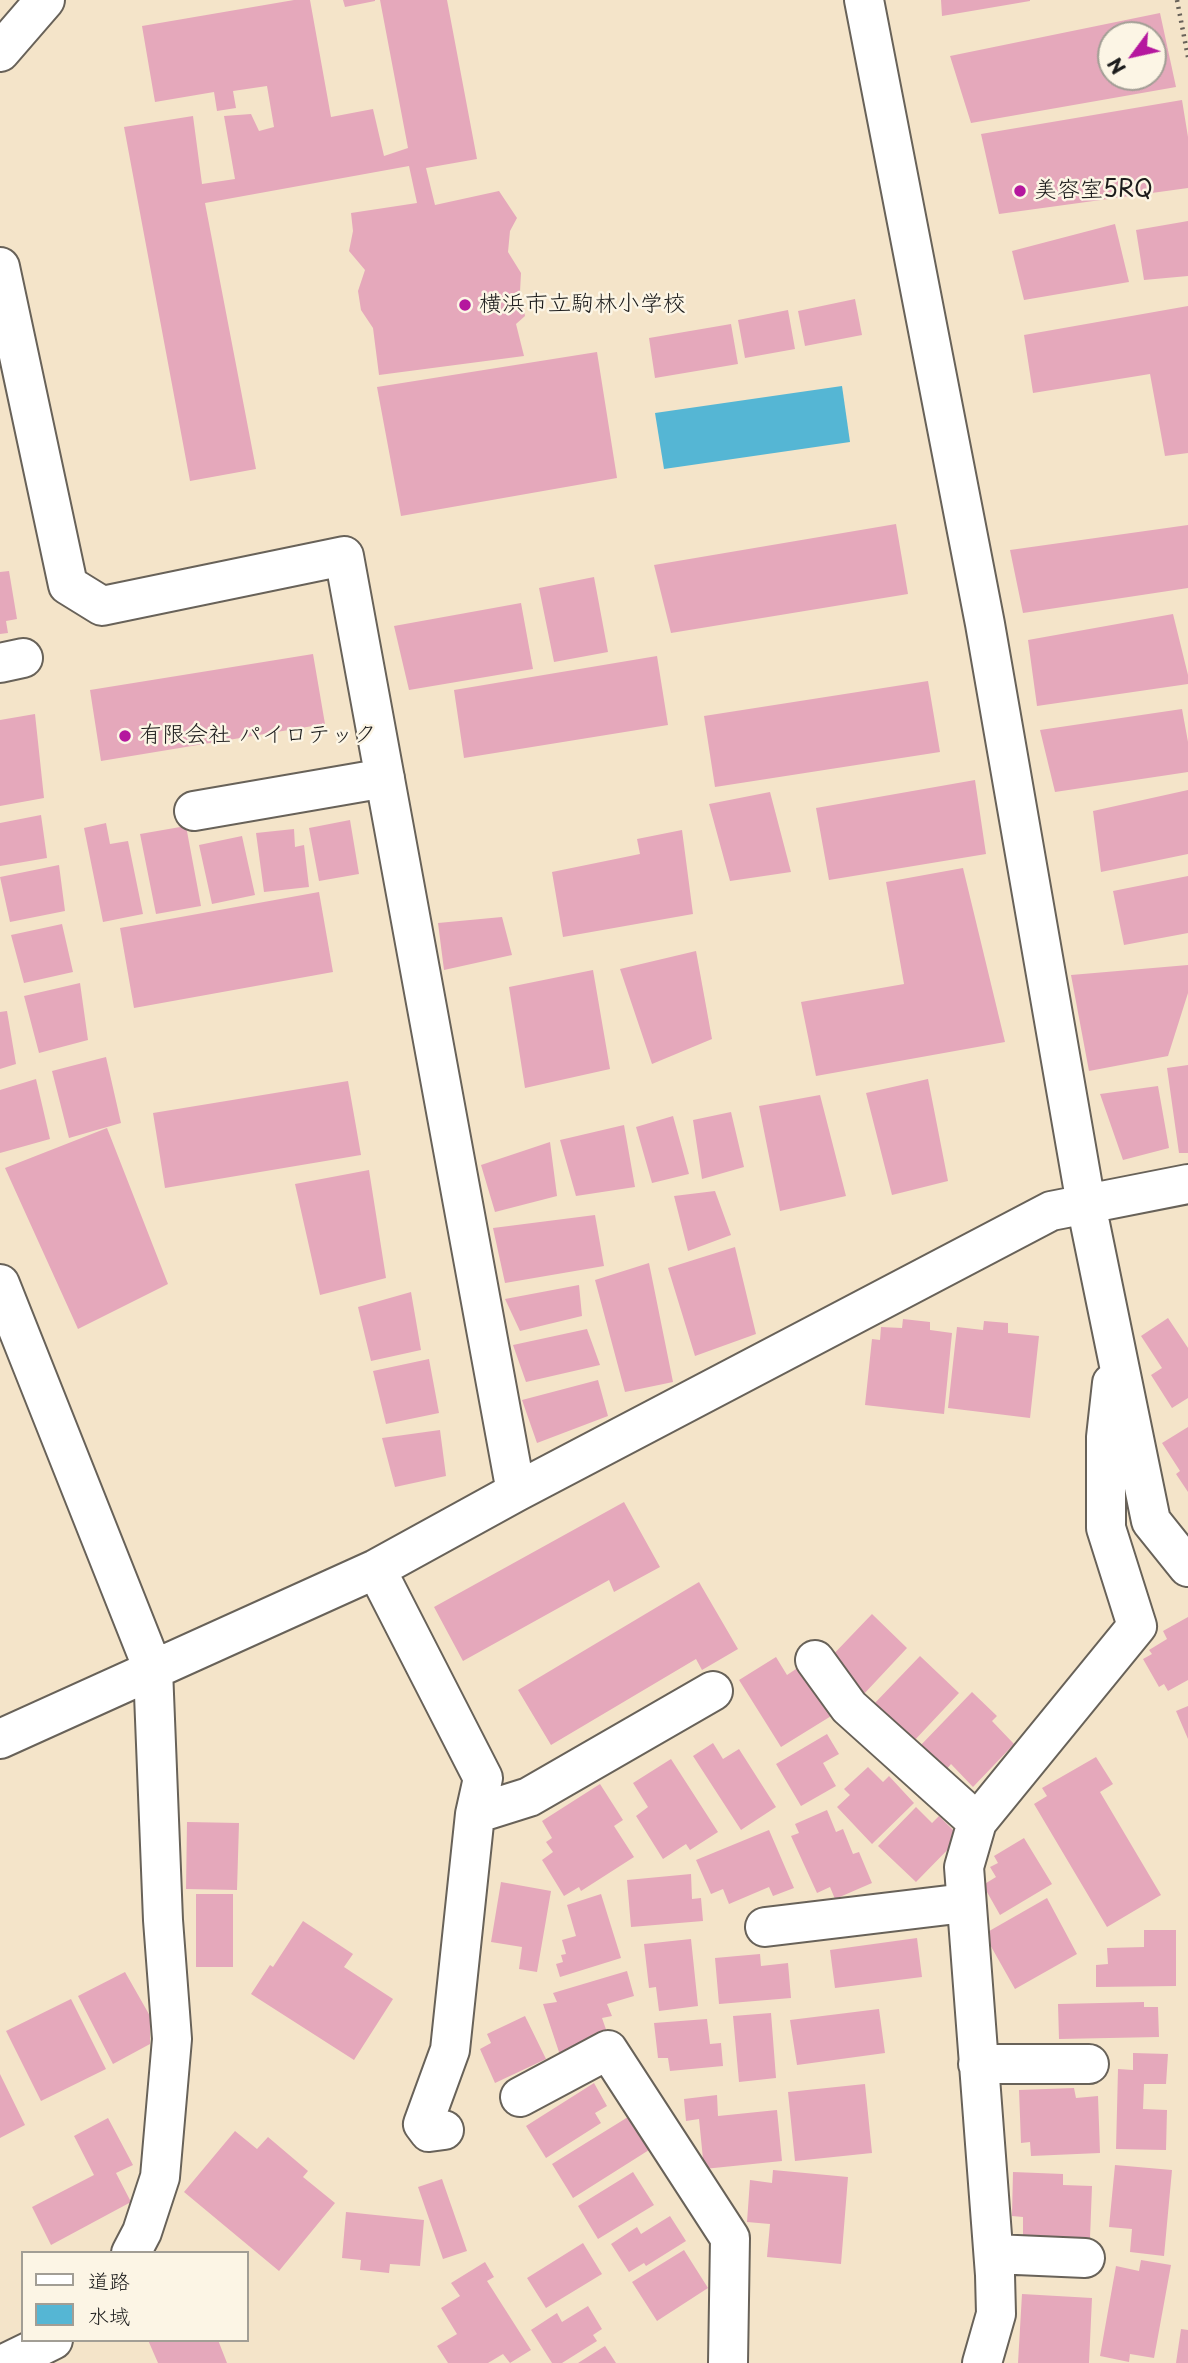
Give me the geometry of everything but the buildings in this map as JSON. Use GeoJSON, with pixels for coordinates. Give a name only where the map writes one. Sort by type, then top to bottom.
{"type":"FeatureCollection","features":[{"type":"Feature","properties":{"kind":"street"},"geometry":{"type":"LineString","coordinates":[[0,52],[45,0]]}},
{"type":"Feature","properties":{"kind":"street"},"geometry":{"type":"LineString","coordinates":[[864,0],[985,624],[1086,1204],[1151,1521],[1188,1567]]}},
{"type":"Feature","properties":{"kind":"street"},"geometry":{"type":"LineString","coordinates":[[0,267],[68,585],[102,606],[344,556],[516,1492]]}},
{"type":"Feature","properties":{"kind":"street"},"geometry":{"type":"LineString","coordinates":[[194,811],[385,778]]}},
{"type":"Feature","properties":{"kind":"street"},"geometry":{"type":"LineString","coordinates":[[0,1739],[376,1569],[516,1492],[1051,1211],[1188,1184]]}},
{"type":"Feature","properties":{"kind":"street"},"geometry":{"type":"LineString","coordinates":[[0,1284],[153,1669],[163,1920],[172,2039],[160,2177],[142,2232],[132,2251]]}},
{"type":"Feature","properties":{"kind":"street"},"geometry":{"type":"LineString","coordinates":[[982,2363],[996,2314],[994,2254],[964,1867],[977,1822],[1136,1626],[1106,1528],[1106,1437],[1116,1346]]}},
{"type":"Feature","properties":{"kind":"street"},"geometry":{"type":"LineString","coordinates":[[376,1569],[483,1778],[475,1814],[450,2050],[423,2123],[429,2132],[444,2130]]}},
{"type":"Feature","properties":{"kind":"street"},"geometry":{"type":"LineString","coordinates":[[815,1660],[849,1707],[977,1822]]}},
{"type":"Feature","properties":{"kind":"street"},"geometry":{"type":"LineString","coordinates":[[475,1814],[529,1797],[713,1691]]}},
{"type":"Feature","properties":{"kind":"street"},"geometry":{"type":"LineString","coordinates":[[765,1927],[965,1903]]}},
{"type":"Feature","properties":{"kind":"street"},"geometry":{"type":"LineString","coordinates":[[520,2097],[608,2050],[730,2238],[727,2363]]}},
{"type":"Feature","properties":{"kind":"street"},"geometry":{"type":"LineString","coordinates":[[978,2064],[1089,2064]]}},
{"type":"Feature","properties":{"kind":"street"},"geometry":{"type":"LineString","coordinates":[[994,2254],[1084,2258]]}},
{"type":"Feature","properties":{"kind":"street"},"geometry":{"type":"LineString","coordinates":[[6,2363],[49,2342]]}},
{"type":"Feature","properties":{"kind":"path"},"geometry":{"type":"LineString","coordinates":[[1177,0],[1188,57]]}},
{"type":"Feature","properties":{"kind":"water"},"geometry":{"type":"Polygon","coordinates":[[[842,386],[850,442],[664,469],[655,413],[842,386]]]}},
{"type":"Feature","properties":{"kind":"place","name":"美容室5RQ"},"geometry":{"type":"Point","coordinates":[1020,191]}},
{"type":"Feature","properties":{"kind":"place","name":"横浜市立駒林小学校"},"geometry":{"type":"Point","coordinates":[465,305]}},
{"type":"Feature","properties":{"kind":"place","name":"有限会社 パイロテック"},"geometry":{"type":"Point","coordinates":[125,736]}}]}
